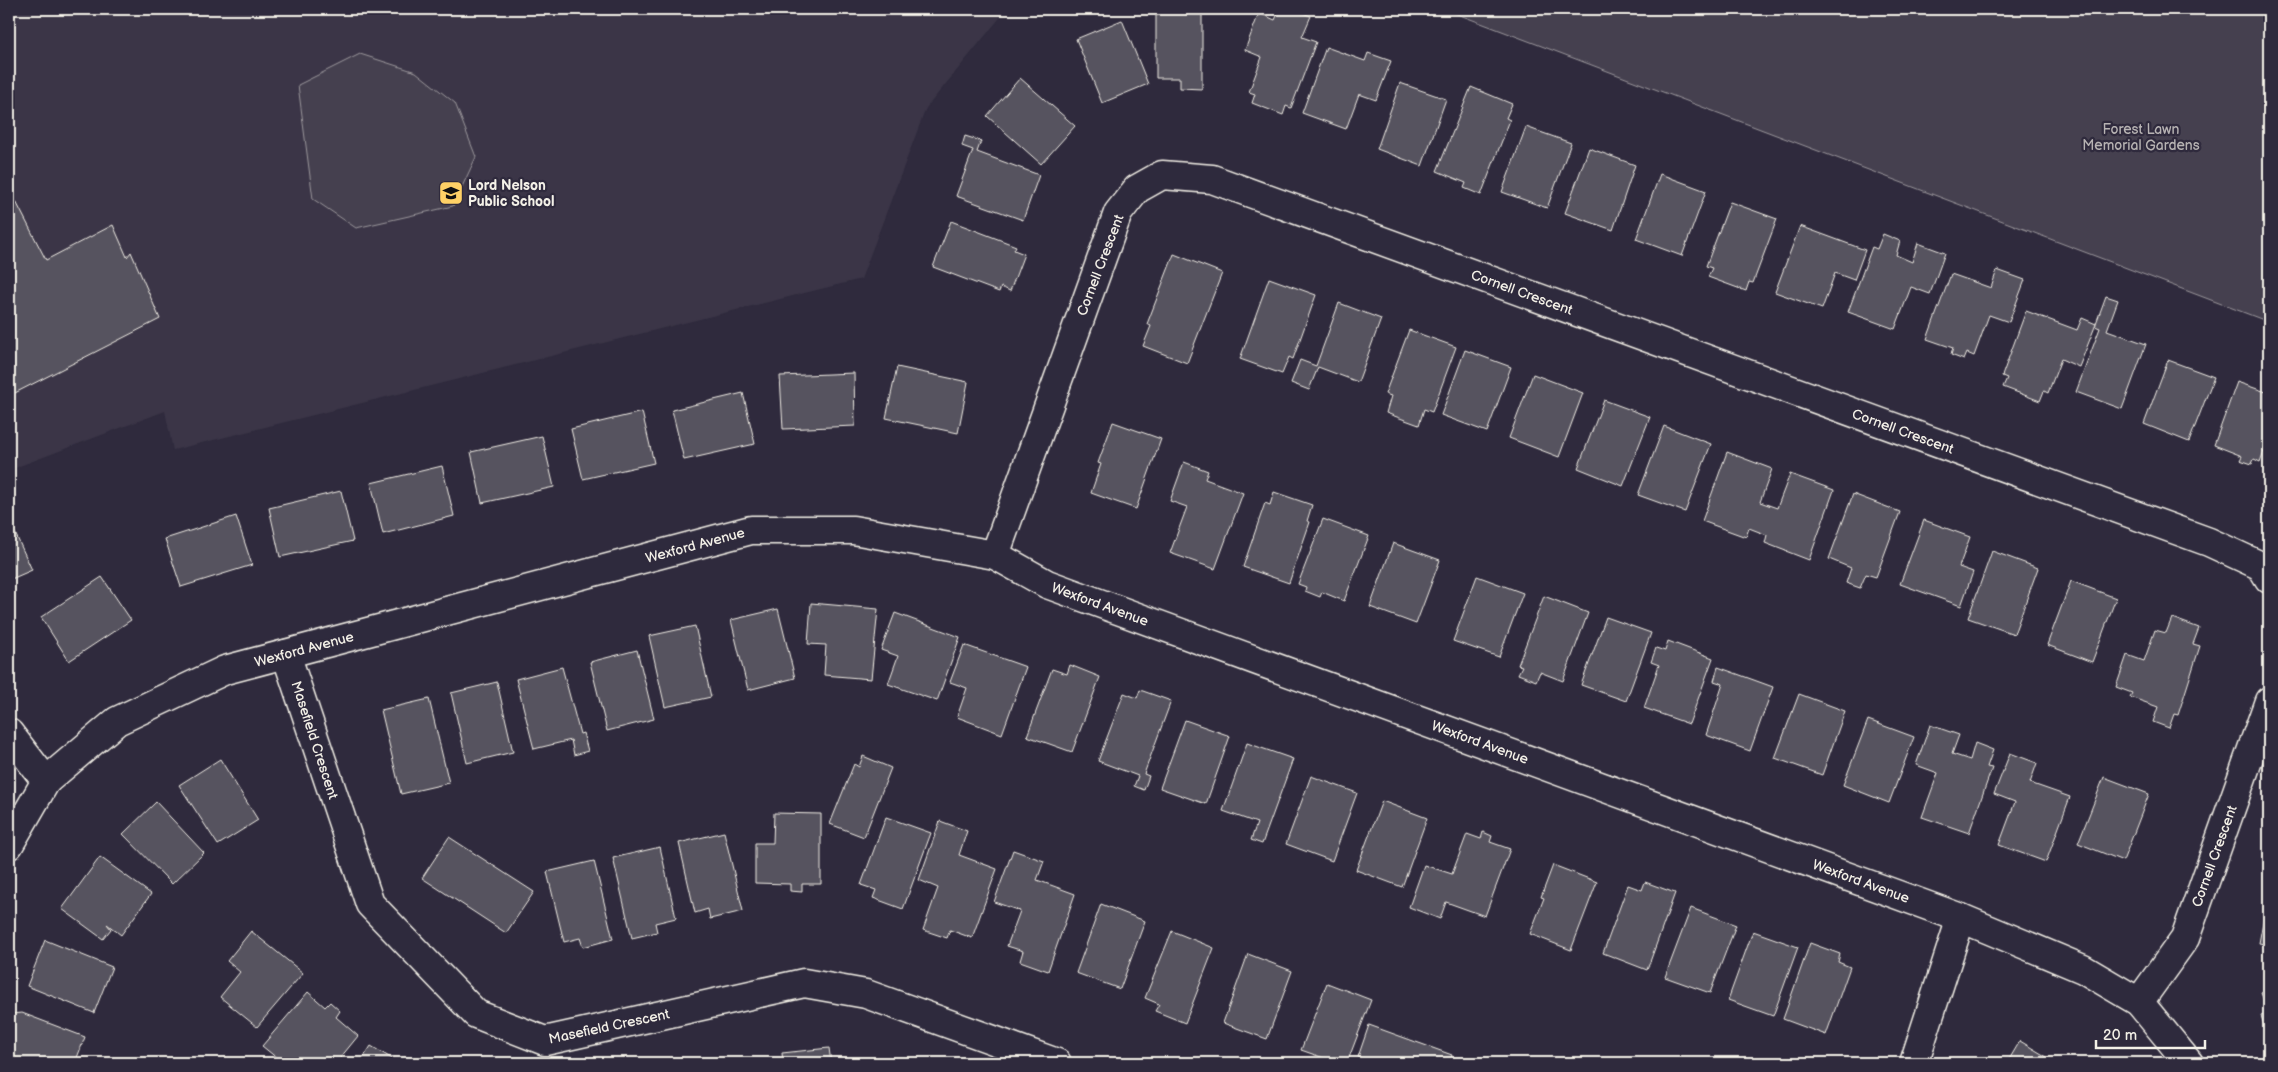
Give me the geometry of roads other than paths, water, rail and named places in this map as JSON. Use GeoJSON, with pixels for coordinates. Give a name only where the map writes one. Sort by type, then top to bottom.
{"type":"FeatureCollection","features":[{"type":"Feature","properties":{"kind":"street","name":"Cornell Crescent"},"geometry":{"type":"LineString","coordinates":[[995,555],[1118,213],[1137,189],[1162,175],[1212,179],[2209,542],[2261,566],[2269,579]]}},
{"type":"Feature","properties":{"kind":"street","name":"Wexford Avenue"},"geometry":{"type":"LineString","coordinates":[[9,845],[46,781],[117,722],[225,670],[751,530],[852,530],[995,555],[1046,584],[1960,918],[2083,969],[2139,1002],[2189,1063]]}},
{"type":"Feature","properties":{"kind":"street","name":"Masefield Crescent"},"geometry":{"type":"LineString","coordinates":[[286,654],[370,904],[476,1014],[545,1041],[804,983],[866,994],[1057,1063]]}},
{"type":"Feature","properties":{"kind":"street","name":"Cornell Crescent"},"geometry":{"type":"LineString","coordinates":[[2139,1002],[2185,938],[2269,701]]}},
{"type":"Feature","properties":{"kind":"street"},"geometry":{"type":"LineString","coordinates":[[9,733],[46,781]]}},
{"type":"Feature","properties":{"kind":"street"},"geometry":{"type":"LineString","coordinates":[[1914,1063],[1960,918]]}},
{"type":"Feature","properties":{"kind":"place","name":"Lord Nelson Public School"},"geometry":{"type":"Point","coordinates":[451,193]}},
{"type":"Feature","properties":{"kind":"park label","name":"Forest Lawn Memorial Gardens"},"geometry":{"type":"Point","coordinates":[2141,138]}}]}
